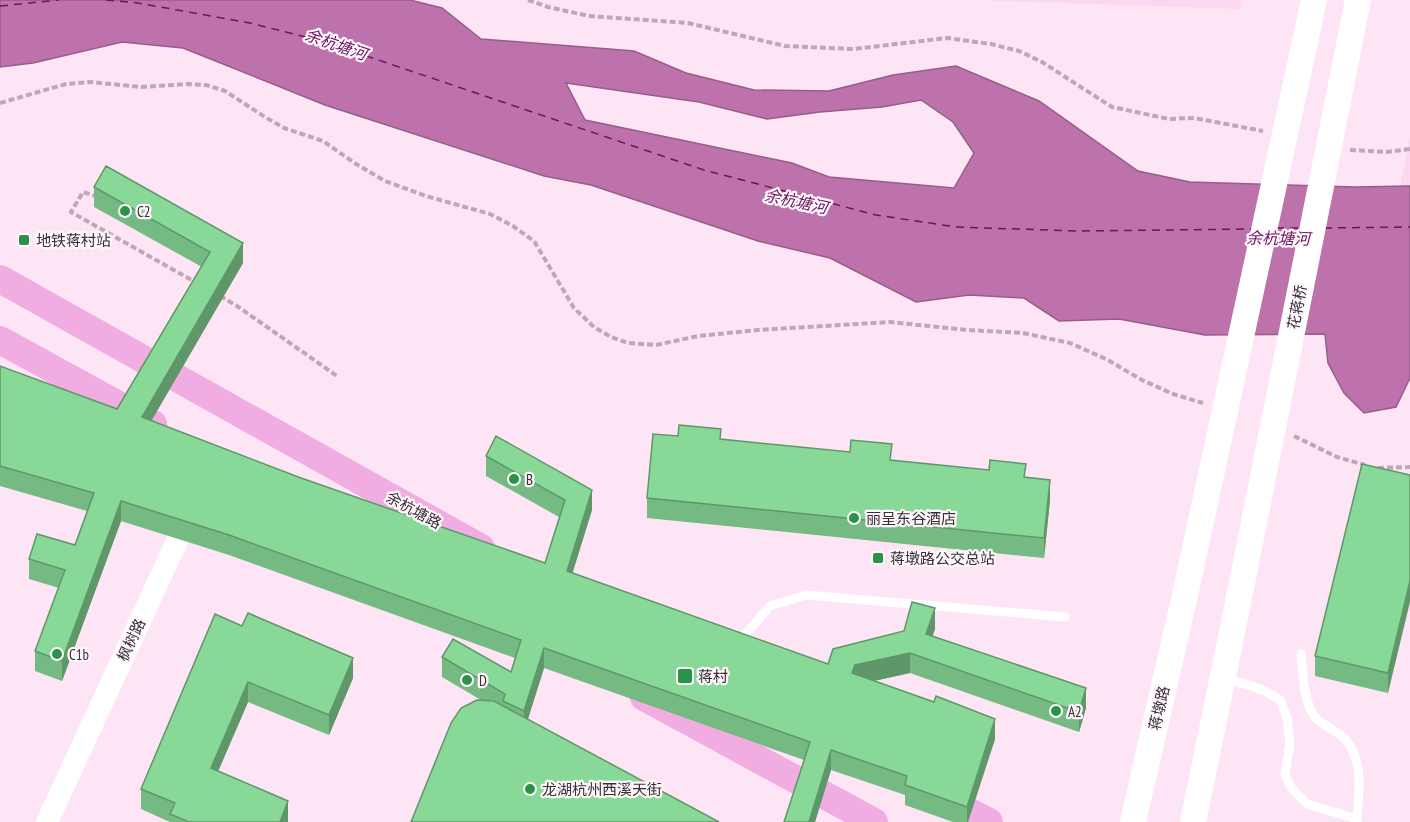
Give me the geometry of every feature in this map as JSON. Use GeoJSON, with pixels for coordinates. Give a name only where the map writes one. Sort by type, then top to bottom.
{"type":"FeatureCollection","features":[{"type":"Feature","properties":{"kind":"main road","name":"蒋墩路"},"geometry":{"type":"LineString","coordinates":[[1133,822],[1185,595],[1314,0]]}},
{"type":"Feature","properties":{"kind":"main road","name":"花蒋桥"},"geometry":{"type":"LineString","coordinates":[[1222,679],[1358,0]]}},
{"type":"Feature","properties":{"kind":"main road","name":"余杭塘路"},"geometry":{"type":"LineString","coordinates":[[0,279],[507,563]]}},
{"type":"Feature","properties":{"kind":"main road"},"geometry":{"type":"LineString","coordinates":[[0,340],[174,435]]}},
{"type":"Feature","properties":{"kind":"main road"},"geometry":{"type":"LineString","coordinates":[[1192,822],[1222,679]]}},
{"type":"Feature","properties":{"kind":"main road"},"geometry":{"type":"LineString","coordinates":[[623,685],[874,822]]}},
{"type":"Feature","properties":{"kind":"main road"},"geometry":{"type":"LineString","coordinates":[[918,787],[989,822]]}},
{"type":"Feature","properties":{"kind":"street","name":"枫树路"},"geometry":{"type":"LineString","coordinates":[[47,822],[198,496]]}},
{"type":"Feature","properties":{"kind":"lane"},"geometry":{"type":"LineString","coordinates":[[733,649],[770,606],[806,595],[1065,617]]}},
{"type":"Feature","properties":{"kind":"lane"},"geometry":{"type":"LineString","coordinates":[[1222,679],[1246,684],[1280,700],[1287,717],[1290,743],[1285,775],[1292,789],[1307,804],[1357,821],[1360,785],[1356,761],[1346,741],[1316,718],[1308,701],[1304,684],[1301,654]]}},
{"type":"Feature","properties":{"kind":"path"},"geometry":{"type":"LineString","coordinates":[[528,0],[589,16],[688,23],[786,46],[854,49],[947,38],[991,44],[1019,51],[1042,62],[1112,106],[1169,119],[1194,118],[1225,122],[1270,133]]}},
{"type":"Feature","properties":{"kind":"path"},"geometry":{"type":"LineString","coordinates":[[0,103],[66,84],[90,82],[141,87],[206,85],[225,91],[284,128],[323,141],[385,181],[426,196],[490,214],[513,226],[534,242],[574,308],[594,327],[611,338],[628,343],[656,345],[698,336],[758,330],[890,322],[1023,333],[1070,343],[1106,358],[1162,390],[1207,404]]}},
{"type":"Feature","properties":{"kind":"path"},"geometry":{"type":"LineString","coordinates":[[1346,149],[1357,152],[1410,149]]}},
{"type":"Feature","properties":{"kind":"path"},"geometry":{"type":"LineString","coordinates":[[100,197],[84,192],[71,212],[195,282]]}},
{"type":"Feature","properties":{"kind":"path"},"geometry":{"type":"LineString","coordinates":[[216,294],[237,306],[337,376]]}},
{"type":"Feature","properties":{"kind":"path"},"geometry":{"type":"LineString","coordinates":[[1285,432],[1337,458],[1380,469],[1410,467]]}},
{"type":"Feature","properties":{"kind":"shaded area"},"geometry":{"type":"Polygon","coordinates":[[[974,0],[1242,0],[1240,9],[974,0]]]}},
{"type":"Feature","properties":{"kind":"shaded area"},"geometry":{"type":"Polygon","coordinates":[[[1410,138],[1410,186],[1400,186],[1410,138]]]}},
{"type":"Feature","properties":{"kind":"water","name":"余杭塘河"},"geometry":{"type":"Polygon","coordinates":[[[0,0],[410,0],[442,8],[481,39],[634,51],[686,73],[754,90],[829,91],[893,75],[956,66],[1039,101],[1138,171],[1190,182],[1355,187],[1410,186],[1410,378],[1396,407],[1364,413],[1344,393],[1328,363],[1325,334],[1205,335],[1119,319],[1059,321],[1024,298],[969,295],[916,302],[830,258],[758,241],[591,185],[544,176],[325,105],[183,48],[122,42],[33,63],[0,67],[0,0]],[[566,83],[585,120],[792,163],[829,177],[954,188],[974,153],[953,122],[921,100],[882,107],[767,119],[699,102],[566,83]]]}},
{"type":"Feature","properties":{"kind":"building","name":"蒋村"},"geometry":{"type":"Polygon","coordinates":[[[106,166],[243,243],[142,417],[301,478],[545,563],[565,500],[486,456],[496,436],[592,490],[567,571],[828,664],[833,649],[904,631],[912,602],[935,608],[926,634],[1086,688],[1079,712],[910,653],[855,665],[852,673],[934,702],[936,696],[995,719],[967,807],[905,785],[907,776],[831,750],[809,822],[784,822],[810,742],[544,648],[524,711],[503,701],[505,694],[442,657],[453,639],[511,672],[521,640],[229,535],[121,501],[62,661],[35,651],[65,570],[29,559],[37,534],[75,545],[94,493],[0,466],[0,366],[117,409],[210,252],[94,187],[106,166]]]}},
{"type":"Feature","properties":{"kind":"building"},"geometry":{"type":"Polygon","coordinates":[[[679,425],[721,429],[720,439],[850,452],[851,440],[892,444],[890,460],[989,470],[990,460],[1026,464],[1024,477],[1050,480],[1044,538],[647,498],[653,434],[678,436],[679,425]]]}},
{"type":"Feature","properties":{"kind":"building"},"geometry":{"type":"Polygon","coordinates":[[[1362,464],[1410,475],[1410,581],[1388,673],[1315,656],[1362,464]]]}},
{"type":"Feature","properties":{"kind":"building"},"geometry":{"type":"Polygon","coordinates":[[[248,613],[353,658],[329,715],[248,682],[211,768],[288,801],[280,822],[189,822],[170,814],[175,803],[141,789],[215,614],[242,626],[248,613]]]}},
{"type":"Feature","properties":{"kind":"building","name":"龙湖杭州西溪天街"},"geometry":{"type":"Polygon","coordinates":[[[477,700],[494,701],[719,822],[411,822],[451,723],[461,708],[477,700]]]}},
{"type":"Feature","properties":{"kind":"ferry route"},"geometry":{"type":"LineString","coordinates":[[0,6],[59,0]]}},
{"type":"Feature","properties":{"kind":"ferry route"},"geometry":{"type":"LineString","coordinates":[[106,0],[138,3],[250,23],[322,41],[704,170],[876,215],[956,227],[1077,231],[1253,229]]}},
{"type":"Feature","properties":{"kind":"ferry route"},"geometry":{"type":"LineString","coordinates":[[1324,228],[1410,227]]}},
{"type":"Feature","properties":{"kind":"ferry route"},"geometry":{"type":"LineString","coordinates":[[1276,228],[1301,228]]}},
{"type":"Feature","properties":{"kind":"place","name":"C2"},"geometry":{"type":"Point","coordinates":[125,211]}},
{"type":"Feature","properties":{"kind":"place","name":"地铁蒋村站"},"geometry":{"type":"Point","coordinates":[24,240]}},
{"type":"Feature","properties":{"kind":"place","name":"B"},"geometry":{"type":"Point","coordinates":[514,479]}},
{"type":"Feature","properties":{"kind":"place","name":"丽呈东谷酒店"},"geometry":{"type":"Point","coordinates":[854,518]}},
{"type":"Feature","properties":{"kind":"place","name":"蒋墩路公交总站"},"geometry":{"type":"Point","coordinates":[878,558]}},
{"type":"Feature","properties":{"kind":"place","name":"C1b"},"geometry":{"type":"Point","coordinates":[57,654]}},
{"type":"Feature","properties":{"kind":"place","name":"蒋村"},"geometry":{"type":"Point","coordinates":[685,676]}},
{"type":"Feature","properties":{"kind":"place","name":"D"},"geometry":{"type":"Point","coordinates":[467,680]}},
{"type":"Feature","properties":{"kind":"place","name":"A2"},"geometry":{"type":"Point","coordinates":[1056,711]}},
{"type":"Feature","properties":{"kind":"place","name":"龙湖杭州西溪天街"},"geometry":{"type":"Point","coordinates":[530,789]}}]}
